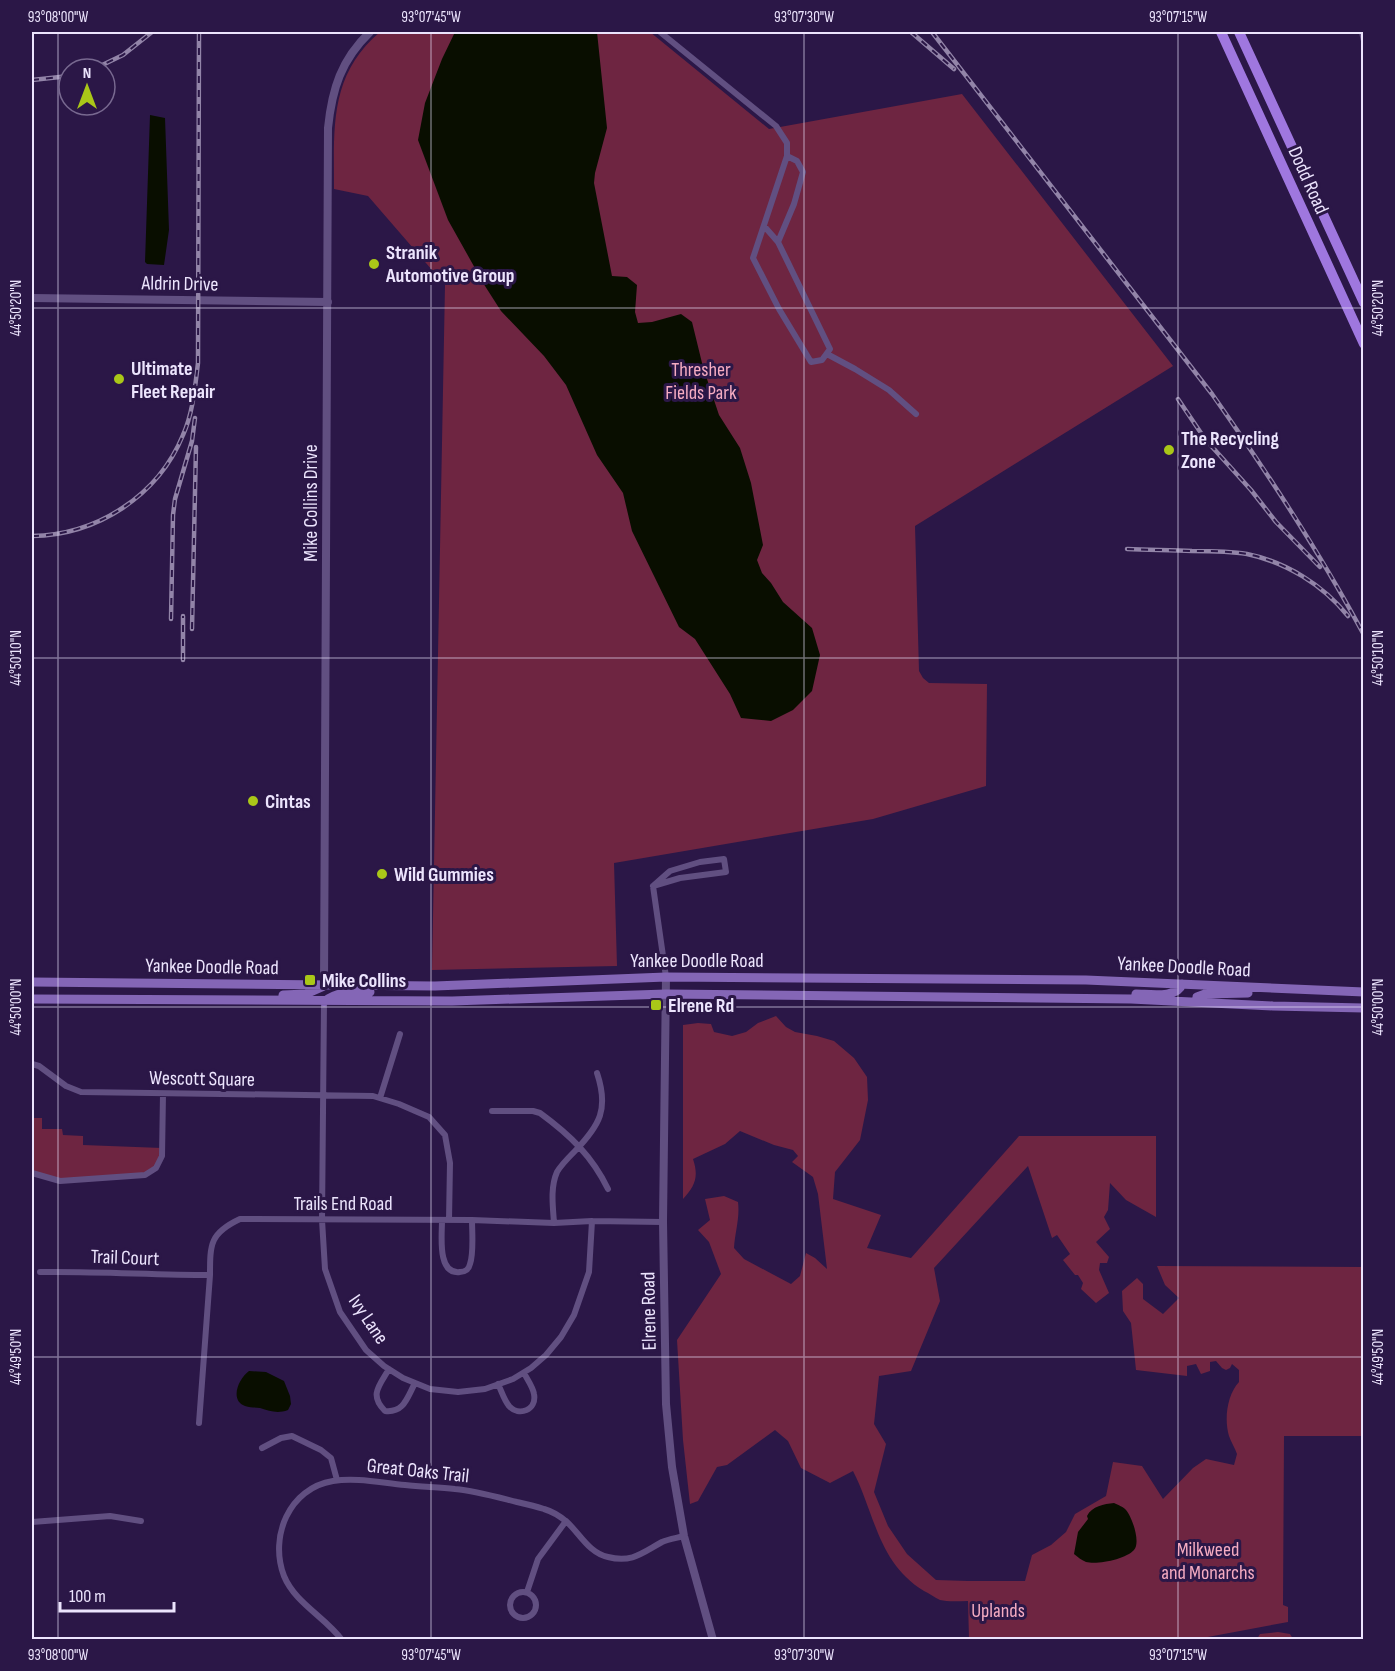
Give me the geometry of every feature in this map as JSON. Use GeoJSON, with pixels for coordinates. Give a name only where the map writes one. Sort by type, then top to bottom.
{"type":"FeatureCollection","features":[{"type":"Feature","properties":{"kind":"main road","name":"Dodd Road"},"geometry":{"type":"LineString","coordinates":[[1221,32],[1363,344]]}},
{"type":"Feature","properties":{"kind":"main road","name":"Dodd Road"},"geometry":{"type":"LineString","coordinates":[[1239,32],[1364,303]]}},
{"type":"Feature","properties":{"kind":"main road","name":"Yankee Doodle Road"},"geometry":{"type":"LineString","coordinates":[[32,982],[435,986],[666,977],[1086,980],[1364,992]]}},
{"type":"Feature","properties":{"kind":"main road"},"geometry":{"type":"LineString","coordinates":[[1041,997],[1044,992],[1170,993],[1179,991],[1182,984]]}},
{"type":"Feature","properties":{"kind":"main road"},"geometry":{"type":"LineString","coordinates":[[175,1000],[208,995],[306,994],[324,986]]}},
{"type":"Feature","properties":{"kind":"main road"},"geometry":{"type":"LineString","coordinates":[[324,1002],[330,996],[338,994],[401,991],[435,986]]}},
{"type":"Feature","properties":{"kind":"main road"},"geometry":{"type":"LineString","coordinates":[[1197,1002],[1197,997],[1205,993],[1336,995],[1342,992]]}},
{"type":"Feature","properties":{"kind":"main road","name":"Yankee Doodle Road"},"geometry":{"type":"LineString","coordinates":[[32,999],[452,1001],[666,993],[1041,997],[1364,1008]]}},
{"type":"Feature","properties":{"kind":"street","name":"Mike Collins Drive"},"geometry":{"type":"LineString","coordinates":[[324,986],[328,128],[331,103],[338,80],[347,60],[361,40],[370,32]]}},
{"type":"Feature","properties":{"kind":"street"},"geometry":{"type":"LineString","coordinates":[[660,32],[776,126],[787,143],[787,156],[753,258],[779,309],[811,362],[822,360],[830,350],[778,242],[764,226]]}},
{"type":"Feature","properties":{"kind":"street"},"geometry":{"type":"LineString","coordinates":[[1362,32],[1364,41]]}},
{"type":"Feature","properties":{"kind":"street"},"geometry":{"type":"LineString","coordinates":[[778,242],[795,204],[803,172],[797,161],[787,156]]}},
{"type":"Feature","properties":{"kind":"street","name":"Aldrin Drive"},"geometry":{"type":"LineString","coordinates":[[32,298],[328,302]]}},
{"type":"Feature","properties":{"kind":"street"},"geometry":{"type":"LineString","coordinates":[[826,354],[889,390],[916,414]]}},
{"type":"Feature","properties":{"kind":"street"},"geometry":{"type":"LineString","coordinates":[[724,859],[726,872],[680,878],[653,886],[670,871],[700,862],[724,859]]}},
{"type":"Feature","properties":{"kind":"street"},"geometry":{"type":"LineString","coordinates":[[653,886],[666,977]]}},
{"type":"Feature","properties":{"kind":"street","name":"Elrene Road"},"geometry":{"type":"LineString","coordinates":[[666,977],[663,1222],[666,1404],[672,1467],[684,1536],[713,1640]]}},
{"type":"Feature","properties":{"kind":"street","name":"Ivy Lane"},"geometry":{"type":"LineString","coordinates":[[324,1002],[322,1220],[325,1269],[340,1312],[366,1350],[389,1369],[403,1378],[430,1389],[458,1392],[486,1389],[513,1379],[531,1368],[561,1337],[574,1315],[589,1272],[592,1221]]}},
{"type":"Feature","properties":{"kind":"street"},"geometry":{"type":"LineString","coordinates":[[380,1098],[400,1034]]}},
{"type":"Feature","properties":{"kind":"street","name":"Wescott Square"},"geometry":{"type":"LineString","coordinates":[[32,1064],[39,1066],[66,1086],[81,1092],[373,1096],[399,1104],[429,1117],[445,1135],[450,1163],[443,1259],[446,1267],[454,1272],[464,1272],[470,1267],[471,1220]]}},
{"type":"Feature","properties":{"kind":"street"},"geometry":{"type":"LineString","coordinates":[[554,1223],[553,1188],[557,1171],[590,1136],[597,1125],[602,1108],[602,1087],[597,1072]]}},
{"type":"Feature","properties":{"kind":"street"},"geometry":{"type":"LineString","coordinates":[[32,1173],[60,1181],[145,1174],[156,1168],[162,1156],[163,1094]]}},
{"type":"Feature","properties":{"kind":"street"},"geometry":{"type":"LineString","coordinates":[[492,1111],[540,1113],[579,1147],[598,1170],[608,1189]]}},
{"type":"Feature","properties":{"kind":"street","name":"Trails End Road"},"geometry":{"type":"LineString","coordinates":[[199,1423],[210,1255],[214,1239],[224,1227],[240,1219],[663,1222]]}},
{"type":"Feature","properties":{"kind":"street","name":"Trail Court"},"geometry":{"type":"LineString","coordinates":[[39,1272],[95,1271],[152,1275],[210,1275]]}},
{"type":"Feature","properties":{"kind":"street"},"geometry":{"type":"LineString","coordinates":[[389,1369],[376,1394],[378,1404],[385,1412],[393,1412],[401,1408],[415,1383]]}},
{"type":"Feature","properties":{"kind":"street"},"geometry":{"type":"LineString","coordinates":[[498,1384],[510,1407],[517,1412],[524,1412],[531,1408],[534,1394],[524,1373]]}},
{"type":"Feature","properties":{"kind":"street"},"geometry":{"type":"LineString","coordinates":[[262,1448],[281,1438],[292,1436],[321,1450],[331,1458],[337,1480]]}},
{"type":"Feature","properties":{"kind":"street","name":"Great Oaks Trail"},"geometry":{"type":"LineString","coordinates":[[342,1640],[335,1630],[298,1598],[285,1577],[278,1549],[282,1527],[293,1506],[304,1494],[332,1481],[352,1480],[456,1489],[544,1509],[566,1521],[594,1551],[606,1557],[626,1560],[641,1555],[665,1541],[684,1536]]}},
{"type":"Feature","properties":{"kind":"street"},"geometry":{"type":"LineString","coordinates":[[32,1522],[110,1516],[141,1521]]}},
{"type":"Feature","properties":{"kind":"street"},"geometry":{"type":"LineString","coordinates":[[527,1592],[538,1559],[566,1521]]}},
{"type":"Feature","properties":{"kind":"street"},"geometry":{"type":"LineString","coordinates":[[527,1592],[534,1599],[535,1609],[529,1616],[519,1617],[512,1610],[511,1600],[517,1593],[527,1592]]}},
{"type":"Feature","properties":{"kind":"green space","name":"Thresher Fields Park"},"geometry":{"type":"Polygon","coordinates":[[[380,32],[650,32],[769,129],[962,94],[1173,366],[915,526],[919,671],[929,683],[987,684],[986,786],[873,819],[614,863],[617,966],[432,970],[445,285],[368,196],[334,189],[335,124],[343,84],[351,66],[363,49],[380,32]]]}},
{"type":"Feature","properties":{"kind":"green space","name":"Uplands"},"geometry":{"type":"Polygon","coordinates":[[[776,1016],[786,1027],[795,1032],[834,1041],[854,1058],[867,1077],[868,1100],[860,1140],[835,1172],[833,1199],[881,1215],[867,1248],[911,1258],[1019,1136],[1156,1136],[1156,1217],[1126,1200],[1110,1183],[1108,1210],[1104,1217],[1110,1229],[1096,1242],[1109,1257],[1107,1263],[1100,1263],[1099,1270],[1109,1293],[1096,1303],[1081,1289],[1083,1283],[1063,1260],[1070,1254],[1057,1235],[1052,1238],[1028,1166],[934,1268],[940,1301],[911,1371],[879,1376],[874,1424],[886,1444],[874,1492],[888,1526],[907,1554],[936,1580],[1025,1581],[1032,1555],[1051,1545],[1066,1532],[1075,1514],[1106,1496],[1113,1462],[1142,1466],[1163,1499],[1193,1468],[1206,1459],[1234,1465],[1237,1454],[1229,1436],[1227,1415],[1229,1400],[1239,1382],[1239,1370],[1232,1364],[1226,1370],[1216,1361],[1210,1362],[1210,1371],[1201,1374],[1196,1364],[1187,1366],[1187,1376],[1136,1370],[1131,1323],[1123,1311],[1122,1291],[1137,1278],[1143,1284],[1143,1299],[1163,1314],[1179,1298],[1165,1285],[1157,1266],[1363,1267],[1363,1436],[1284,1436],[1283,1605],[1288,1607],[1288,1622],[1197,1639],[969,1639],[968,1601],[938,1599],[909,1580],[887,1552],[853,1471],[830,1483],[801,1468],[788,1441],[775,1430],[727,1465],[717,1467],[698,1501],[690,1504],[683,1440],[677,1340],[721,1274],[709,1242],[698,1230],[710,1220],[705,1199],[724,1196],[738,1202],[734,1248],[744,1259],[791,1284],[800,1276],[806,1253],[827,1269],[818,1194],[813,1177],[792,1162],[798,1156],[793,1150],[740,1131],[725,1144],[693,1159],[696,1171],[695,1181],[683,1199],[683,1025],[711,1024],[714,1032],[732,1036],[746,1032],[758,1023],[776,1016]]]}},
{"type":"Feature","properties":{"kind":"green space"},"geometry":{"type":"Polygon","coordinates":[[[32,1118],[42,1118],[42,1129],[62,1129],[63,1135],[83,1136],[83,1145],[162,1148],[156,1168],[145,1175],[60,1181],[32,1173],[32,1118]]]}},
{"type":"Feature","properties":{"kind":"green space"},"geometry":{"type":"Polygon","coordinates":[[[1278,1632],[1290,1634],[1293,1639],[1257,1639],[1260,1634],[1278,1632]]]}},
{"type":"Feature","properties":{"kind":"shaded area"},"geometry":{"type":"Polygon","coordinates":[[[455,32],[597,32],[607,128],[594,183],[612,276],[627,277],[637,285],[635,312],[638,323],[652,322],[681,314],[692,322],[703,367],[719,415],[740,448],[751,483],[763,545],[757,560],[762,573],[783,602],[812,628],[820,655],[812,691],[793,710],[771,721],[741,718],[730,694],[695,639],[679,627],[632,531],[623,493],[597,455],[566,385],[544,356],[501,311],[448,220],[418,140],[425,103],[455,32]]]}},
{"type":"Feature","properties":{"kind":"shaded area"},"geometry":{"type":"Polygon","coordinates":[[[150,115],[165,118],[169,230],[164,265],[145,262],[150,115]]]}},
{"type":"Feature","properties":{"kind":"shaded area"},"geometry":{"type":"Polygon","coordinates":[[[249,1371],[266,1372],[284,1381],[290,1396],[291,1404],[288,1410],[274,1412],[247,1407],[240,1403],[237,1399],[237,1389],[249,1371]]]}},
{"type":"Feature","properties":{"kind":"shaded area","name":"Milkweed and Monarchs"},"geometry":{"type":"Polygon","coordinates":[[[1114,1503],[1125,1509],[1131,1518],[1137,1541],[1134,1550],[1118,1559],[1097,1563],[1084,1561],[1074,1554],[1078,1532],[1092,1510],[1114,1503]]]}},
{"type":"Feature","properties":{"kind":"railway"},"geometry":{"type":"LineString","coordinates":[[117,58],[152,32]]}},
{"type":"Feature","properties":{"kind":"railway"},"geometry":{"type":"LineString","coordinates":[[32,536],[56,534],[102,520],[141,494],[172,457],[189,418],[198,363],[199,32]]}},
{"type":"Feature","properties":{"kind":"railway"},"geometry":{"type":"LineString","coordinates":[[911,32],[954,69]]}},
{"type":"Feature","properties":{"kind":"railway"},"geometry":{"type":"LineString","coordinates":[[932,32],[1212,394],[1292,512],[1364,635]]}},
{"type":"Feature","properties":{"kind":"railway"},"geometry":{"type":"LineString","coordinates":[[32,80],[57,77]]}},
{"type":"Feature","properties":{"kind":"railway"},"geometry":{"type":"LineString","coordinates":[[1178,399],[1205,439],[1251,490],[1276,522],[1320,567]]}},
{"type":"Feature","properties":{"kind":"railway"},"geometry":{"type":"LineString","coordinates":[[171,619],[173,515],[175,499],[192,441],[195,418]]}},
{"type":"Feature","properties":{"kind":"railway"},"geometry":{"type":"LineString","coordinates":[[192,629],[196,447]]}},
{"type":"Feature","properties":{"kind":"railway"},"geometry":{"type":"LineString","coordinates":[[1127,549],[1226,552],[1262,558],[1303,576],[1327,594],[1348,616]]}},
{"type":"Feature","properties":{"kind":"railway"},"geometry":{"type":"LineString","coordinates":[[183,616],[183,660]]}},
{"type":"Feature","properties":{"kind":"place","name":"Stranik Automotive Group"},"geometry":{"type":"Point","coordinates":[374,264]}},
{"type":"Feature","properties":{"kind":"place","name":"Ultimate Fleet Repair"},"geometry":{"type":"Point","coordinates":[119,379]}},
{"type":"Feature","properties":{"kind":"place","name":"The Recycling Zone"},"geometry":{"type":"Point","coordinates":[1169,450]}},
{"type":"Feature","properties":{"kind":"place","name":"Cintas"},"geometry":{"type":"Point","coordinates":[253,801]}},
{"type":"Feature","properties":{"kind":"place","name":"Wild Gummies"},"geometry":{"type":"Point","coordinates":[382,874]}},
{"type":"Feature","properties":{"kind":"place","name":"Mike Collins"},"geometry":{"type":"Point","coordinates":[310,980]}},
{"type":"Feature","properties":{"kind":"place","name":"Elrene Rd"},"geometry":{"type":"Point","coordinates":[656,1005]}}]}
